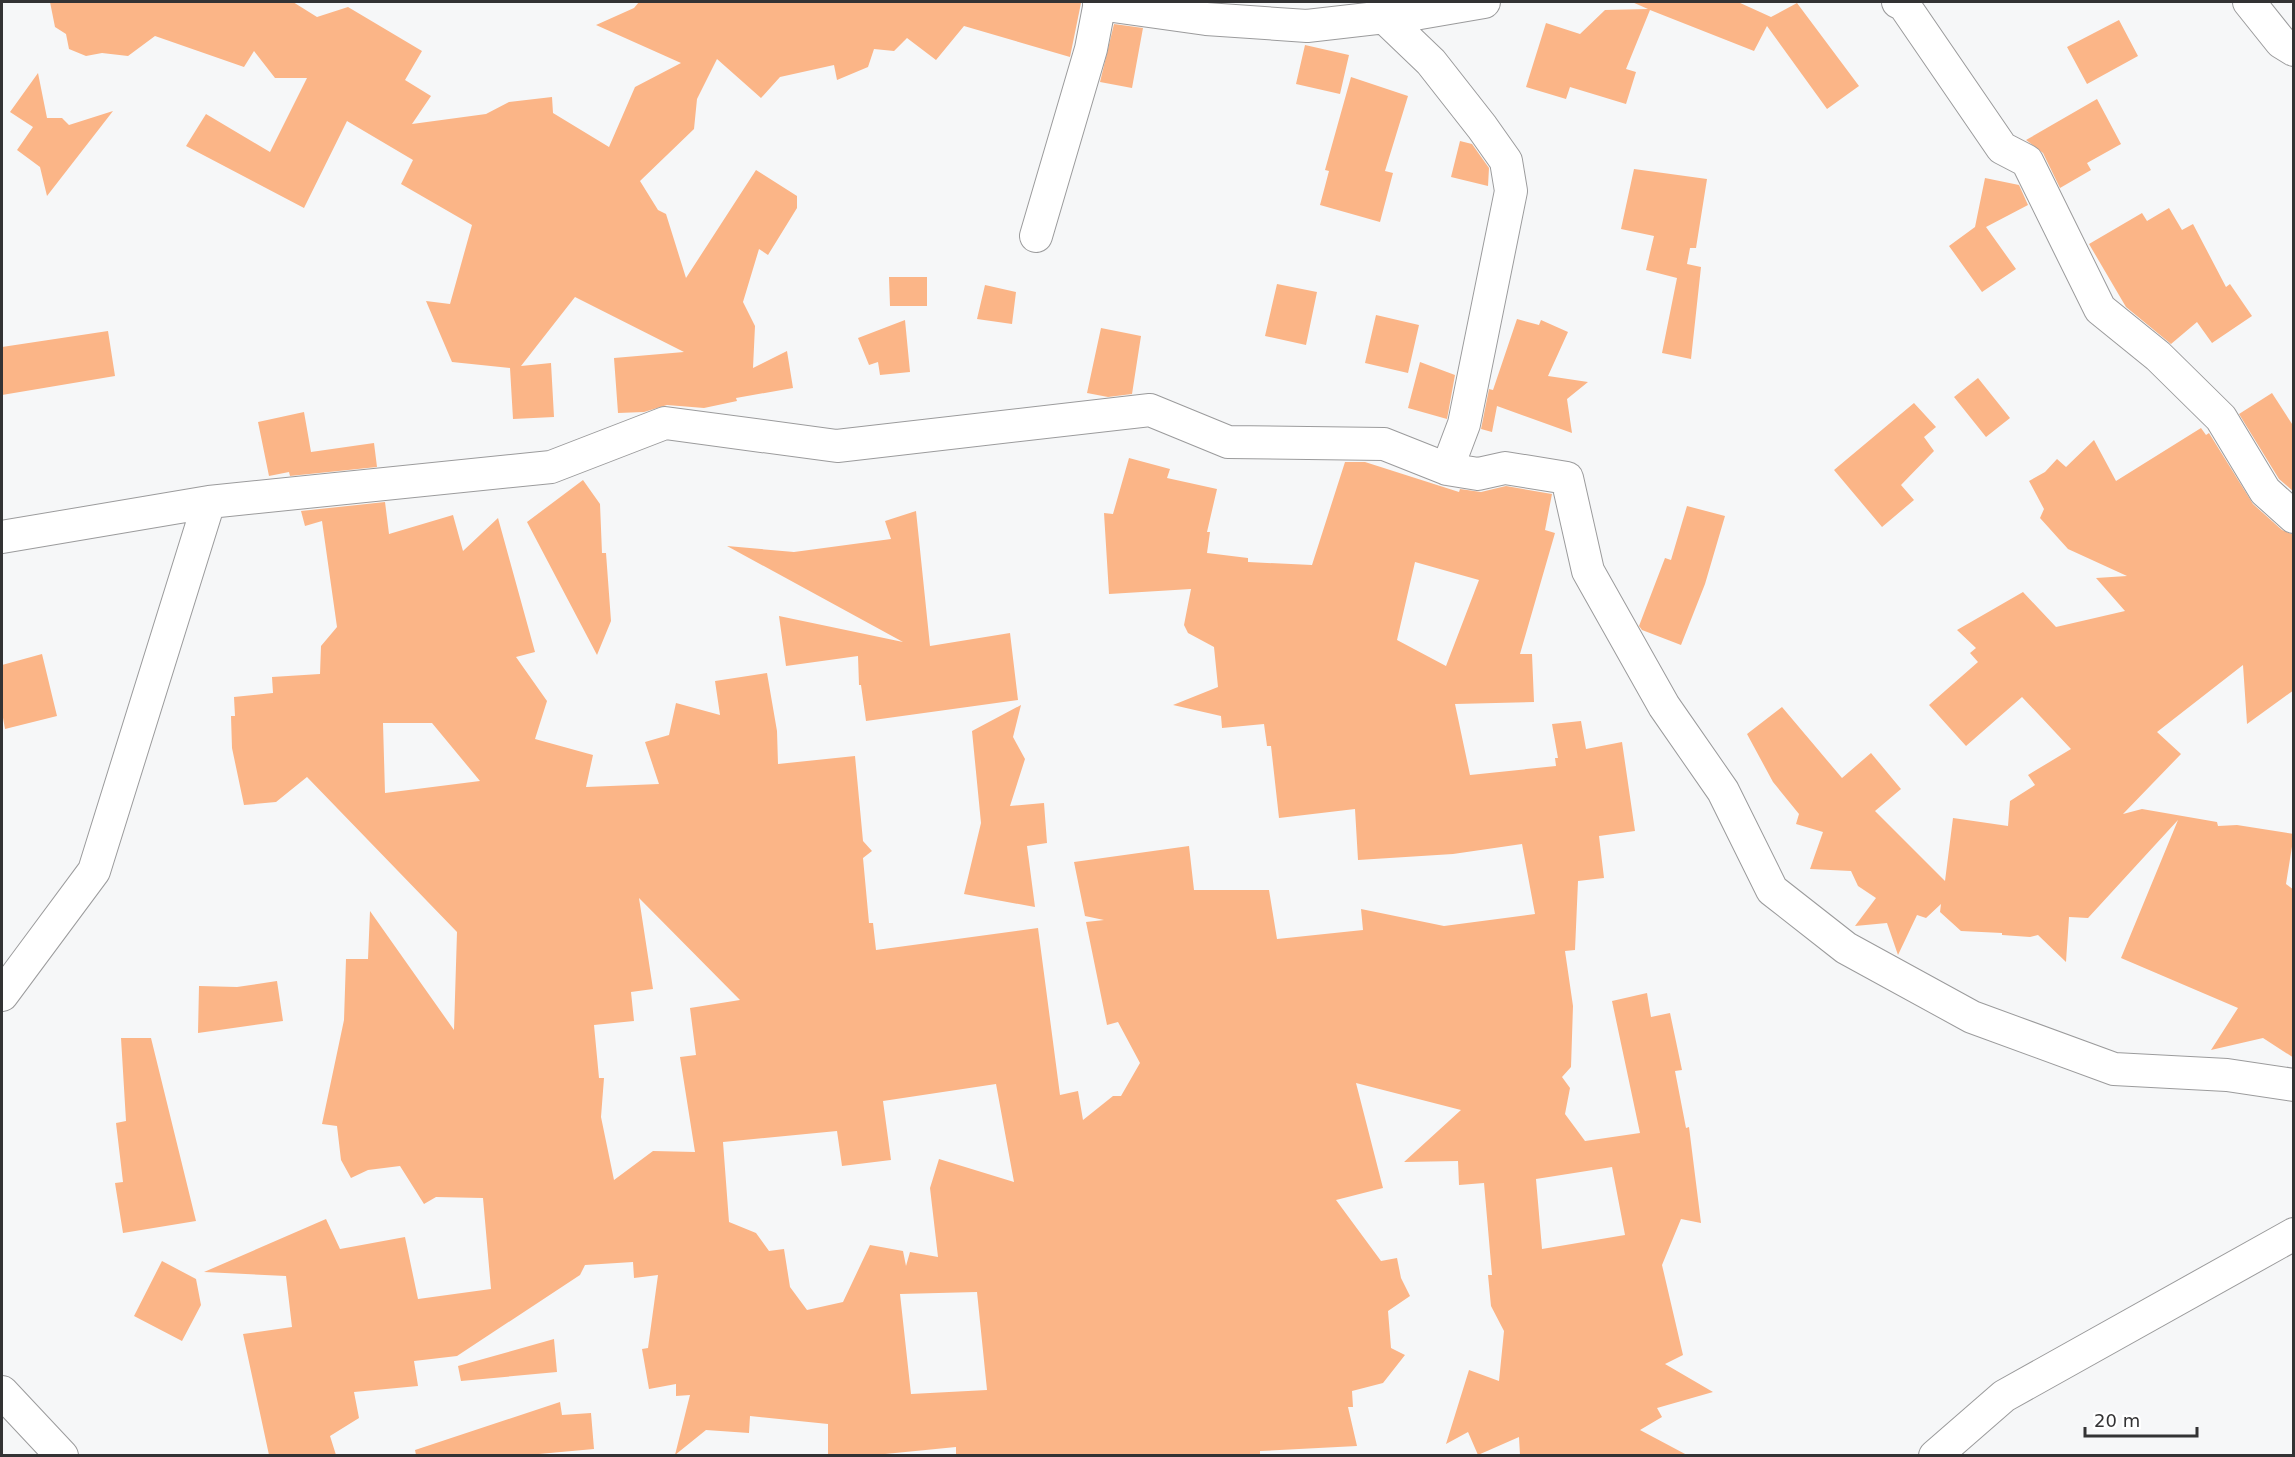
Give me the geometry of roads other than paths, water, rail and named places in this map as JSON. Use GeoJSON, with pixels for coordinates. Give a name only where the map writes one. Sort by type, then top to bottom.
{"type":"FeatureCollection","features":[{"type":"Feature","properties":{"kind":"street"},"geometry":{"type":"LineString","coordinates":[[1036,236],[1091,49],[1099,3],[1206,19],[1308,26],[1484,2]]}},
{"type":"Feature","properties":{"kind":"street"},"geometry":{"type":"LineString","coordinates":[[1898,2],[1904,6],[2002,148],[2027,161],[2100,309],[2158,356],[2221,418],[2265,491],[2294,517]]}},
{"type":"Feature","properties":{"kind":"street"},"geometry":{"type":"LineString","coordinates":[[2249,2],[2281,42],[2294,50]]}},
{"type":"Feature","properties":{"kind":"street"},"geometry":{"type":"LineString","coordinates":[[1384,17],[1431,62],[1482,127],[1506,161],[1511,191],[1464,424],[1447,469]]}},
{"type":"Feature","properties":{"kind":"street"},"geometry":{"type":"LineString","coordinates":[[2,537],[209,502],[551,467],[665,423],[837,446],[1150,410],[1228,442],[1384,444],[1447,469],[1478,474],[1505,468],[1567,478],[1588,571],[1664,706],[1723,791],[1772,890],[1846,948],[1972,1017],[2114,1069],[2227,1075],[2294,1085]]}},
{"type":"Feature","properties":{"kind":"street"},"geometry":{"type":"LineString","coordinates":[[2,995],[94,871],[209,502]]}},
{"type":"Feature","properties":{"kind":"street"},"geometry":{"type":"LineString","coordinates":[[1935,1455],[2004,1396],[2294,1234]]}},
{"type":"Feature","properties":{"kind":"street"},"geometry":{"type":"LineString","coordinates":[[2,1392],[62,1455]]}}]}
